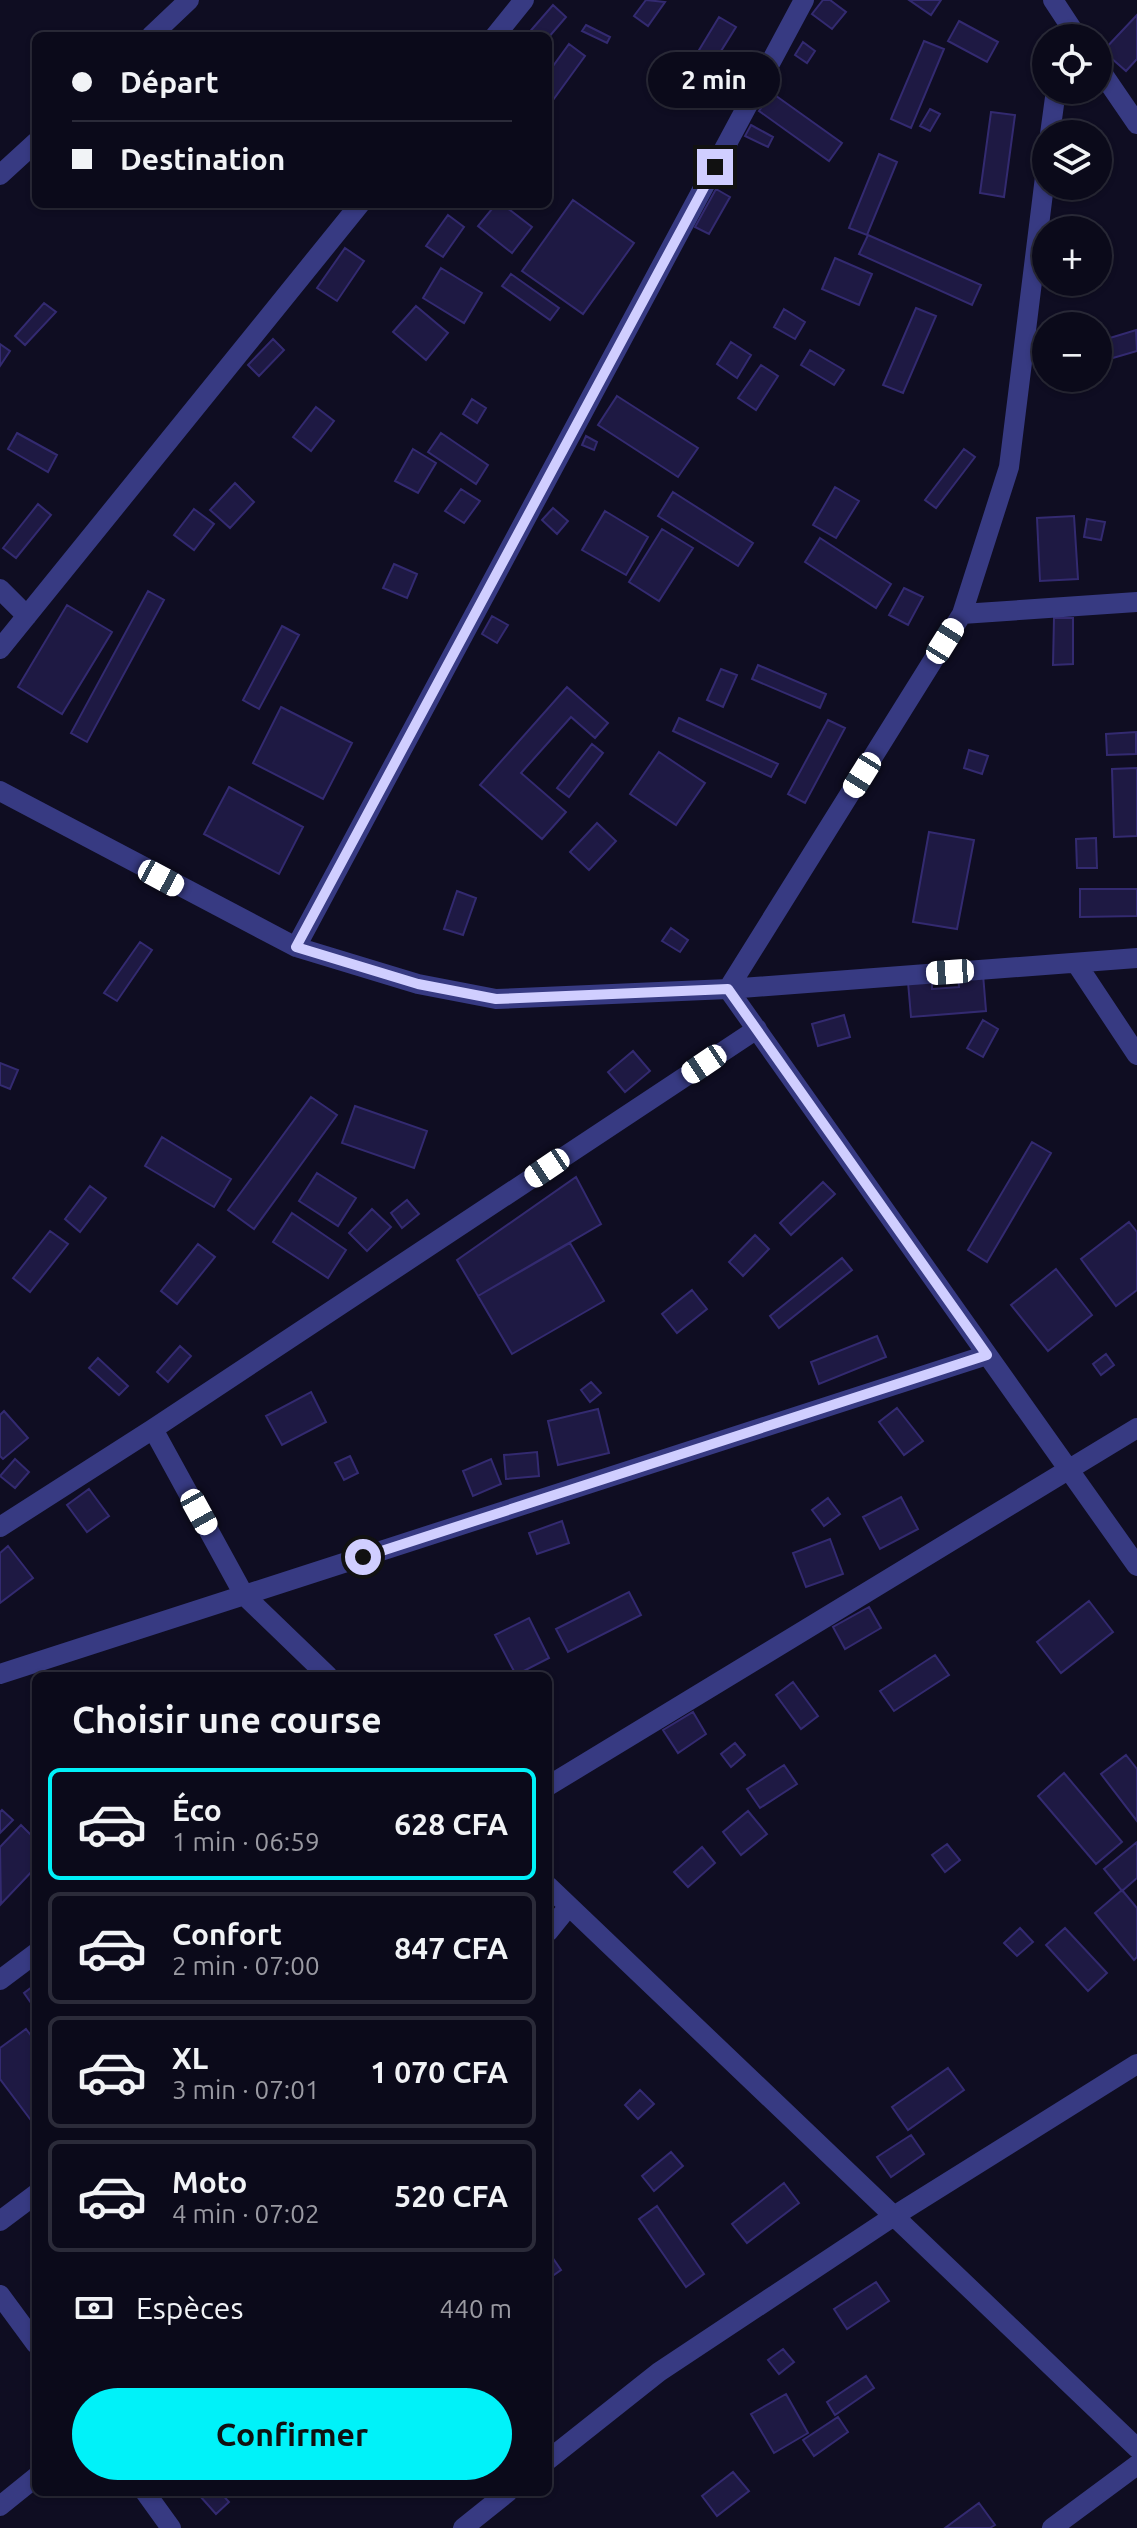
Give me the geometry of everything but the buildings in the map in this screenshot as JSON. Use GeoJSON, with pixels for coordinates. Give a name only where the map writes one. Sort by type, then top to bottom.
{"type":"FeatureCollection","features":[{"type":"Feature","properties":{"kind":"street"},"geometry":{"type":"LineString","coordinates":[[155,32],[189,0]]}},
{"type":"Feature","properties":{"kind":"street"},"geometry":{"type":"LineString","coordinates":[[498,32],[524,0]]}},
{"type":"Feature","properties":{"kind":"street"},"geometry":{"type":"LineString","coordinates":[[296,947],[804,0]]}},
{"type":"Feature","properties":{"kind":"street"},"geometry":{"type":"LineString","coordinates":[[1053,0],[1062,24]]}},
{"type":"Feature","properties":{"kind":"street"},"geometry":{"type":"LineString","coordinates":[[1112,87],[1137,124]]}},
{"type":"Feature","properties":{"kind":"street"},"geometry":{"type":"LineString","coordinates":[[0,175],[32,146]]}},
{"type":"Feature","properties":{"kind":"street"},"geometry":{"type":"LineString","coordinates":[[728,989],[962,614],[1009,467],[1042,200]]}},
{"type":"Feature","properties":{"kind":"street"},"geometry":{"type":"LineString","coordinates":[[0,649],[357,208]]}},
{"type":"Feature","properties":{"kind":"street"},"geometry":{"type":"LineString","coordinates":[[0,589],[27,616]]}},
{"type":"Feature","properties":{"kind":"street"},"geometry":{"type":"LineString","coordinates":[[962,614],[1137,602]]}},
{"type":"Feature","properties":{"kind":"street"},"geometry":{"type":"LineString","coordinates":[[0,791],[296,947],[418,984],[496,999],[728,989],[1137,958]]}},
{"type":"Feature","properties":{"kind":"street"},"geometry":{"type":"LineString","coordinates":[[1076,963],[1137,1055]]}},
{"type":"Feature","properties":{"kind":"street"},"geometry":{"type":"LineString","coordinates":[[728,989],[1137,1566]]}},
{"type":"Feature","properties":{"kind":"street"},"geometry":{"type":"LineString","coordinates":[[0,1527],[757,1029]]}},
{"type":"Feature","properties":{"kind":"street"},"geometry":{"type":"LineString","coordinates":[[0,1674],[987,1355]]}},
{"type":"Feature","properties":{"kind":"street"},"geometry":{"type":"LineString","coordinates":[[552,1784],[1137,1428]]}},
{"type":"Feature","properties":{"kind":"street"},"geometry":{"type":"LineString","coordinates":[[153,1429],[244,1595],[324,1672]]}},
{"type":"Feature","properties":{"kind":"street"},"geometry":{"type":"LineString","coordinates":[[552,1890],[1137,2448]]}},
{"type":"Feature","properties":{"kind":"street"},"geometry":{"type":"LineString","coordinates":[[552,1927],[569,1906]]}},
{"type":"Feature","properties":{"kind":"street"},"geometry":{"type":"LineString","coordinates":[[0,1980],[32,1956]]}},
{"type":"Feature","properties":{"kind":"street"},"geometry":{"type":"LineString","coordinates":[[552,2457],[659,2372],[894,2216],[1137,2064]]}},
{"type":"Feature","properties":{"kind":"street"},"geometry":{"type":"LineString","coordinates":[[0,2221],[32,2197]]}},
{"type":"Feature","properties":{"kind":"street"},"geometry":{"type":"LineString","coordinates":[[0,2295],[32,2339]]}},
{"type":"Feature","properties":{"kind":"street"},"geometry":{"type":"LineString","coordinates":[[1052,2528],[1137,2465]]}},
{"type":"Feature","properties":{"kind":"street"},"geometry":{"type":"LineString","coordinates":[[0,2506],[32,2480]]}},
{"type":"Feature","properties":{"kind":"street"},"geometry":{"type":"LineString","coordinates":[[148,2496],[171,2528]]}},
{"type":"Feature","properties":{"kind":"street"},"geometry":{"type":"LineString","coordinates":[[463,2528],[503,2496]]}},
{"type":"Feature","properties":{"kind":"route"},"geometry":{"type":"LineString","coordinates":[[363,1557],[987,1355],[728,989],[496,999],[418,984],[296,947],[715,167]]}}]}
